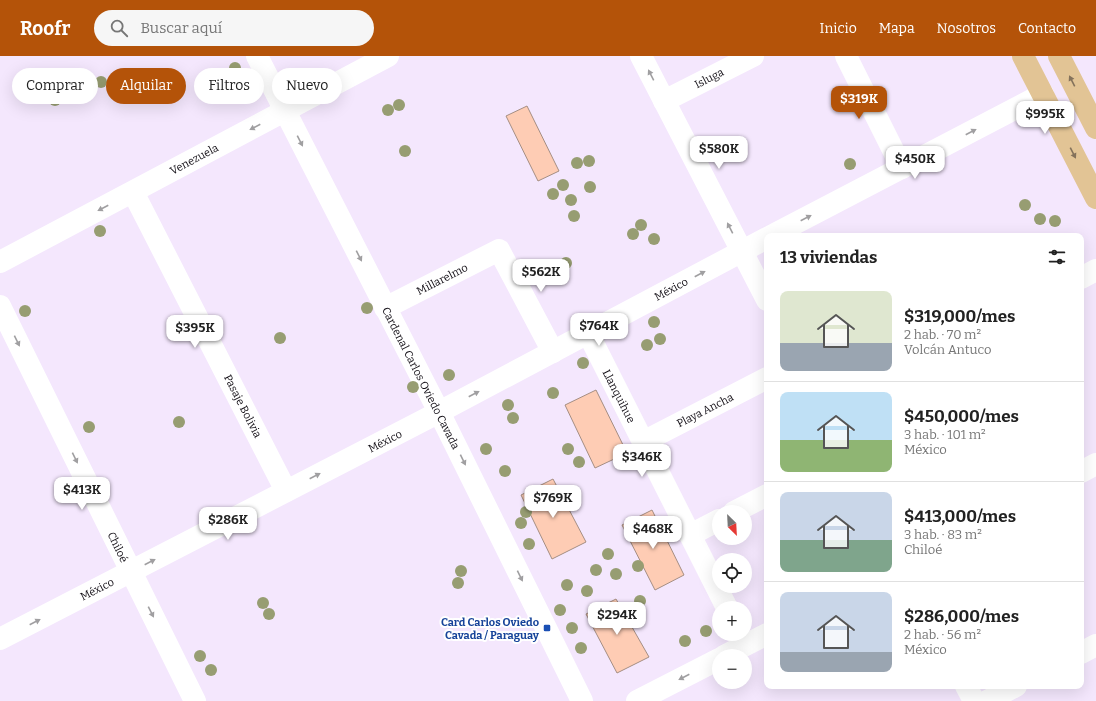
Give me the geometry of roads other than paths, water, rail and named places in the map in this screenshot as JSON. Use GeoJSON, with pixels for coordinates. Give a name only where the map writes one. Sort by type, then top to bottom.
{"type":"FeatureCollection","features":[{"type":"Feature","properties":{"kind":"main road"},"geometry":{"type":"LineString","coordinates":[[1024,56],[1096,198]]}},
{"type":"Feature","properties":{"kind":"main road"},"geometry":{"type":"LineString","coordinates":[[1059,56],[1096,128]]}},
{"type":"Feature","properties":{"kind":"street","name":"Cardenal Carlos Oviedo Cavada"},"geometry":{"type":"LineString","coordinates":[[257,56],[439,412],[582,701]]}},
{"type":"Feature","properties":{"kind":"street","name":"Venezuela"},"geometry":{"type":"LineString","coordinates":[[0,262],[388,56]]}},
{"type":"Feature","properties":{"kind":"street"},"geometry":{"type":"LineString","coordinates":[[641,56],[764,294]]}},
{"type":"Feature","properties":{"kind":"street","name":"Isluga"},"geometry":{"type":"LineString","coordinates":[[664,101],[753,56]]}},
{"type":"Feature","properties":{"kind":"street"},"geometry":{"type":"LineString","coordinates":[[846,56],[902,168]]}},
{"type":"Feature","properties":{"kind":"street"},"geometry":{"type":"LineString","coordinates":[[777,233],[1043,94]]}},
{"type":"Feature","properties":{"kind":"street","name":"Pasaje Bolivia"},"geometry":{"type":"LineString","coordinates":[[133,192],[286,491]]}},
{"type":"Feature","properties":{"kind":"street","name":"México"},"geometry":{"type":"LineString","coordinates":[[0,639],[439,412],[764,240]]}},
{"type":"Feature","properties":{"kind":"street","name":"Millarelmo"},"geometry":{"type":"LineString","coordinates":[[385,308],[499,250],[553,352]]}},
{"type":"Feature","properties":{"kind":"street"},"geometry":{"type":"LineString","coordinates":[[1084,276],[1096,270]]}},
{"type":"Feature","properties":{"kind":"street","name":"Chiloé"},"geometry":{"type":"LineString","coordinates":[[0,306],[195,701]]}},
{"type":"Feature","properties":{"kind":"street","name":"Llanquihue"},"geometry":{"type":"LineString","coordinates":[[588,333],[723,601]]}},
{"type":"Feature","properties":{"kind":"street","name":"Playa Ancha"},"geometry":{"type":"LineString","coordinates":[[643,442],[764,380]]}},
{"type":"Feature","properties":{"kind":"street"},"geometry":{"type":"LineString","coordinates":[[1084,470],[1096,464]]}},
{"type":"Feature","properties":{"kind":"street"},"geometry":{"type":"LineString","coordinates":[[748,505],[764,497]]}},
{"type":"Feature","properties":{"kind":"street"},"geometry":{"type":"LineString","coordinates":[[690,535],[712,524]]}},
{"type":"Feature","properties":{"kind":"street"},"geometry":{"type":"LineString","coordinates":[[752,638],[764,635]]}},
{"type":"Feature","properties":{"kind":"street"},"geometry":{"type":"LineString","coordinates":[[732,649],[742,641]]}},
{"type":"Feature","properties":{"kind":"street"},"geometry":{"type":"LineString","coordinates":[[1084,651],[1096,645]]}},
{"type":"Feature","properties":{"kind":"street"},"geometry":{"type":"LineString","coordinates":[[637,701],[712,663]]}},
{"type":"Feature","properties":{"kind":"street"},"geometry":{"type":"LineString","coordinates":[[968,689],[974,701]]}},
{"type":"Feature","properties":{"kind":"street"},"geometry":{"type":"LineString","coordinates":[[987,701],[1010,689]]}},
{"type":"Feature","properties":{"kind":"place","name":"Card Carlos Oviedo Cavada / Paraguay"},"geometry":{"type":"Point","coordinates":[547,628]}}]}
